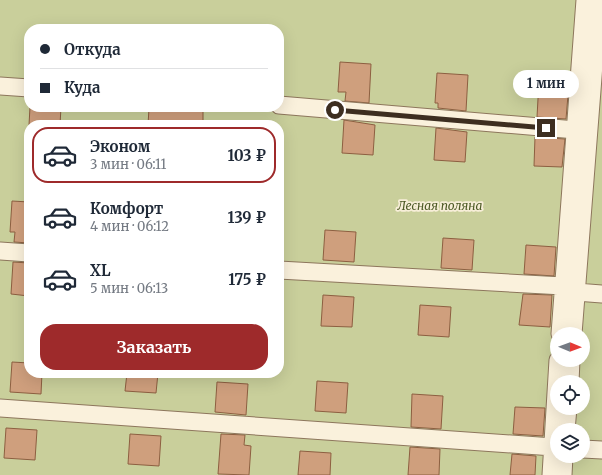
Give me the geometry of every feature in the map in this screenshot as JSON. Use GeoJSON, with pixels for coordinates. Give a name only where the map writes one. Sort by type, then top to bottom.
{"type":"FeatureCollection","features":[{"type":"Feature","properties":{"kind":"street"},"geometry":{"type":"LineString","coordinates":[[585,0],[589,129]]}},
{"type":"Feature","properties":{"kind":"street"},"geometry":{"type":"LineString","coordinates":[[562,327],[570,289],[589,129],[599,0]]}},
{"type":"Feature","properties":{"kind":"street"},"geometry":{"type":"LineString","coordinates":[[0,86],[24,88]]}},
{"type":"Feature","properties":{"kind":"street"},"geometry":{"type":"LineString","coordinates":[[284,105],[589,129]]}},
{"type":"Feature","properties":{"kind":"street"},"geometry":{"type":"LineString","coordinates":[[0,251],[24,253]]}},
{"type":"Feature","properties":{"kind":"street"},"geometry":{"type":"LineString","coordinates":[[284,270],[570,289],[602,294]]}},
{"type":"Feature","properties":{"kind":"street"},"geometry":{"type":"LineString","coordinates":[[570,289],[573,327]]}},
{"type":"Feature","properties":{"kind":"street"},"geometry":{"type":"LineString","coordinates":[[558,367],[558,423]]}},
{"type":"Feature","properties":{"kind":"street"},"geometry":{"type":"LineString","coordinates":[[0,408],[550,450]]}},
{"type":"Feature","properties":{"kind":"street"},"geometry":{"type":"LineString","coordinates":[[590,449],[602,450]]}},
{"type":"Feature","properties":{"kind":"street"},"geometry":{"type":"LineString","coordinates":[[551,475],[554,463]]}},
{"type":"Feature","properties":{"kind":"street"},"geometry":{"type":"LineString","coordinates":[[560,463],[563,475]]}},
{"type":"Feature","properties":{"kind":"green space","name":"Лесная поляна"},"geometry":{"type":"Polygon","coordinates":[[[0,0],[602,0],[602,475],[0,475],[0,0]]]}},
{"type":"Feature","properties":{"kind":"building"},"geometry":{"type":"Polygon","coordinates":[[[340,62],[371,64],[369,103],[345,101],[346,92],[338,92],[340,62]]]}},
{"type":"Feature","properties":{"kind":"building"},"geometry":{"type":"Polygon","coordinates":[[[437,73],[468,75],[466,111],[438,108],[438,103],[435,103],[437,73]]]}},
{"type":"Feature","properties":{"kind":"building"},"geometry":{"type":"Polygon","coordinates":[[[539,81],[569,83],[566,119],[537,117],[539,81]]]}},
{"type":"Feature","properties":{"kind":"building"},"geometry":{"type":"Polygon","coordinates":[[[30,112],[61,112],[60,120],[29,120],[30,112]]]}},
{"type":"Feature","properties":{"kind":"building"},"geometry":{"type":"Polygon","coordinates":[[[149,112],[203,112],[203,120],[148,120],[149,112]]]}},
{"type":"Feature","properties":{"kind":"building"},"geometry":{"type":"Polygon","coordinates":[[[344,120],[375,125],[373,155],[342,153],[344,120]]]}},
{"type":"Feature","properties":{"kind":"building"},"geometry":{"type":"Polygon","coordinates":[[[436,128],[467,132],[465,162],[434,160],[436,128]]]}},
{"type":"Feature","properties":{"kind":"building"},"geometry":{"type":"Polygon","coordinates":[[[535,137],[565,139],[562,167],[534,166],[535,137]]]}},
{"type":"Feature","properties":{"kind":"building"},"geometry":{"type":"Polygon","coordinates":[[[12,201],[24,202],[24,243],[14,242],[15,232],[10,232],[12,201]]]}},
{"type":"Feature","properties":{"kind":"building"},"geometry":{"type":"Polygon","coordinates":[[[325,230],[356,232],[354,262],[323,260],[325,230]]]}},
{"type":"Feature","properties":{"kind":"building"},"geometry":{"type":"Polygon","coordinates":[[[443,238],[474,240],[472,270],[441,268],[443,238]]]}},
{"type":"Feature","properties":{"kind":"building"},"geometry":{"type":"Polygon","coordinates":[[[526,245],[556,247],[554,276],[524,274],[526,245]]]}},
{"type":"Feature","properties":{"kind":"building"},"geometry":{"type":"Polygon","coordinates":[[[13,262],[24,263],[24,295],[11,294],[13,262]]]}},
{"type":"Feature","properties":{"kind":"building"},"geometry":{"type":"Polygon","coordinates":[[[523,294],[552,295],[550,327],[519,325],[523,294]]]}},
{"type":"Feature","properties":{"kind":"building"},"geometry":{"type":"Polygon","coordinates":[[[323,295],[354,297],[352,327],[321,326],[323,295]]]}},
{"type":"Feature","properties":{"kind":"building"},"geometry":{"type":"Polygon","coordinates":[[[420,305],[451,307],[449,337],[418,335],[420,305]]]}},
{"type":"Feature","properties":{"kind":"building"},"geometry":{"type":"Polygon","coordinates":[[[12,362],[24,363],[24,378],[42,378],[41,394],[10,392],[12,362]]]}},
{"type":"Feature","properties":{"kind":"building"},"geometry":{"type":"Polygon","coordinates":[[[126,378],[158,378],[156,393],[125,391],[126,378]]]}},
{"type":"Feature","properties":{"kind":"building"},"geometry":{"type":"Polygon","coordinates":[[[317,381],[348,383],[346,413],[315,411],[317,381]]]}},
{"type":"Feature","properties":{"kind":"building"},"geometry":{"type":"Polygon","coordinates":[[[217,382],[248,384],[246,415],[215,412],[217,382]]]}},
{"type":"Feature","properties":{"kind":"building"},"geometry":{"type":"Polygon","coordinates":[[[412,394],[443,396],[441,429],[411,427],[412,394]]]}},
{"type":"Feature","properties":{"kind":"building"},"geometry":{"type":"Polygon","coordinates":[[[515,407],[545,408],[543,436],[513,434],[515,407]]]}},
{"type":"Feature","properties":{"kind":"building"},"geometry":{"type":"Polygon","coordinates":[[[6,428],[37,430],[35,460],[4,458],[6,428]]]}},
{"type":"Feature","properties":{"kind":"building"},"geometry":{"type":"Polygon","coordinates":[[[130,434],[161,436],[159,466],[128,464],[130,434]]]}},
{"type":"Feature","properties":{"kind":"building"},"geometry":{"type":"Polygon","coordinates":[[[221,434],[245,435],[244,445],[251,446],[249,475],[218,474],[221,434]]]}},
{"type":"Feature","properties":{"kind":"building"},"geometry":{"type":"Polygon","coordinates":[[[410,447],[440,449],[439,475],[408,475],[410,447]]]}},
{"type":"Feature","properties":{"kind":"building"},"geometry":{"type":"Polygon","coordinates":[[[300,451],[331,453],[330,475],[298,475],[300,451]]]}},
{"type":"Feature","properties":{"kind":"building"},"geometry":{"type":"Polygon","coordinates":[[[512,454],[536,456],[535,475],[510,475],[512,454]]]}},
{"type":"Feature","properties":{"kind":"route"},"geometry":{"type":"LineString","coordinates":[[335,110],[546,128]]}}]}
